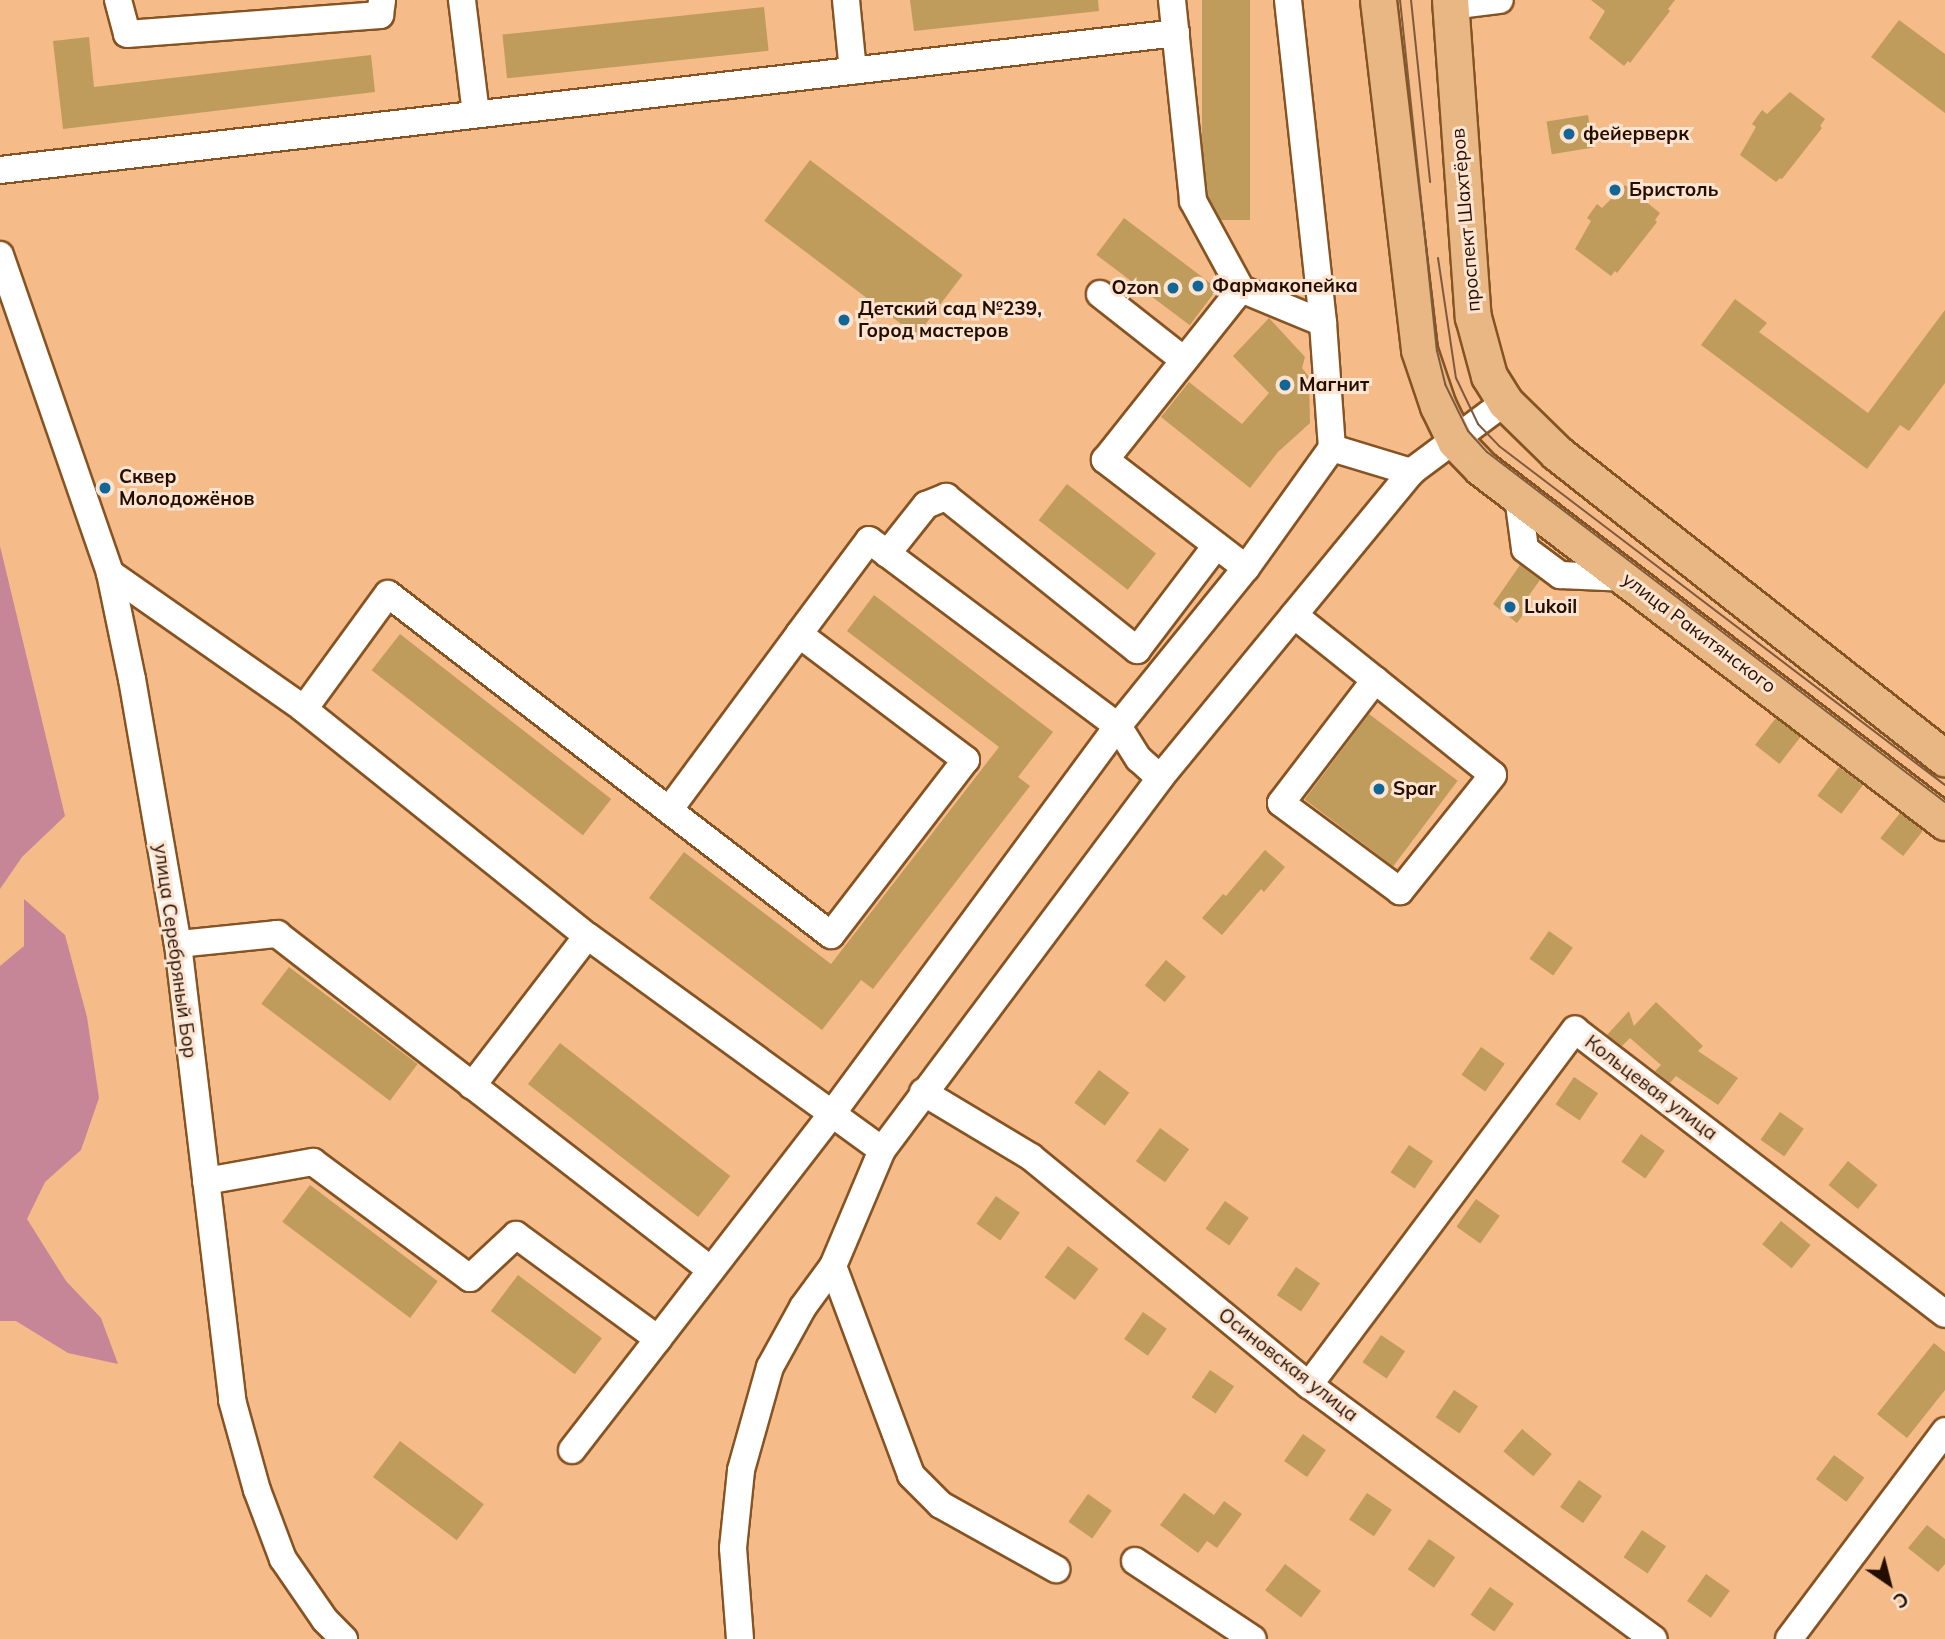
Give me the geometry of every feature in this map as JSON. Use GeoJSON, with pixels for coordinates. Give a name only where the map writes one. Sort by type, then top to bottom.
{"type":"FeatureCollection","features":[{"type":"Feature","properties":{"kind":"main road"},"geometry":{"type":"LineString","coordinates":[[1378,0],[1419,350],[1438,406],[1455,441]]}},
{"type":"Feature","properties":{"kind":"main road","name":"проспект Шахтёров"},"geometry":{"type":"LineString","coordinates":[[1450,3],[1473,317],[1489,376],[1505,402],[1557,453],[1945,758]]}},
{"type":"Feature","properties":{"kind":"main road","name":"улица Ракитянского"},"geometry":{"type":"LineString","coordinates":[[1455,441],[1481,468],[1518,497],[1628,578],[1945,822]]}},
{"type":"Feature","properties":{"kind":"street"},"geometry":{"type":"LineString","coordinates":[[118,0],[127,34],[380,15],[382,0]]}},
{"type":"Feature","properties":{"kind":"street"},"geometry":{"type":"LineString","coordinates":[[462,0],[476,114]]}},
{"type":"Feature","properties":{"kind":"street"},"geometry":{"type":"LineString","coordinates":[[846,0],[853,71]]}},
{"type":"Feature","properties":{"kind":"street"},"geometry":{"type":"LineString","coordinates":[[1172,0],[1192,201],[1241,289],[1323,323]]}},
{"type":"Feature","properties":{"kind":"street"},"geometry":{"type":"LineString","coordinates":[[572,1450],[831,1115],[1118,726],[1246,568],[1332,448],[1323,323],[1288,0]]}},
{"type":"Feature","properties":{"kind":"street"},"geometry":{"type":"LineString","coordinates":[[1450,3],[1500,0]]}},
{"type":"Feature","properties":{"kind":"street"},"geometry":{"type":"LineString","coordinates":[[0,170],[1175,33]]}},
{"type":"Feature","properties":{"kind":"street","name":"улица Серебряный Бор"},"geometry":{"type":"LineString","coordinates":[[0,255],[110,573],[178,944],[232,1400],[257,1490],[283,1559],[325,1620],[344,1639]]}},
{"type":"Feature","properties":{"kind":"street"},"geometry":{"type":"LineString","coordinates":[[1241,289],[1105,460],[1246,568]]}},
{"type":"Feature","properties":{"kind":"street"},"geometry":{"type":"LineString","coordinates":[[1100,294],[1184,360]]}},
{"type":"Feature","properties":{"kind":"street"},"geometry":{"type":"LineString","coordinates":[[740,1639],[733,1548],[741,1470],[769,1367],[803,1307],[833,1266],[883,1150],[923,1092],[1160,778],[1411,472],[1505,402]]}},
{"type":"Feature","properties":{"kind":"street"},"geometry":{"type":"LineString","coordinates":[[1332,448],[1411,472]]}},
{"type":"Feature","properties":{"kind":"street"},"geometry":{"type":"LineString","coordinates":[[887,554],[926,505],[946,497],[1137,650],[1216,545]]}},
{"type":"Feature","properties":{"kind":"street"},"geometry":{"type":"LineString","coordinates":[[669,810],[869,540],[1118,726],[1139,759],[1160,778]]}},
{"type":"Feature","properties":{"kind":"street"},"geometry":{"type":"LineString","coordinates":[[110,573],[304,709],[586,936],[883,1150]]}},
{"type":"Feature","properties":{"kind":"street"},"geometry":{"type":"LineString","coordinates":[[304,709],[388,594],[831,935],[965,760],[799,634]]}},
{"type":"Feature","properties":{"kind":"street"},"geometry":{"type":"LineString","coordinates":[[1294,615],[1375,680],[1493,775],[1400,891],[1280,803],[1375,680]]}},
{"type":"Feature","properties":{"kind":"street"},"geometry":{"type":"LineString","coordinates":[[178,944],[277,934],[711,1270]]}},
{"type":"Feature","properties":{"kind":"street"},"geometry":{"type":"LineString","coordinates":[[472,1086],[586,936]]}},
{"type":"Feature","properties":{"kind":"street","name":"Кольцевая улица"},"geometry":{"type":"LineString","coordinates":[[1310,1385],[1575,1030],[1945,1314]]}},
{"type":"Feature","properties":{"kind":"street","name":"Осиновская улица"},"geometry":{"type":"LineString","coordinates":[[923,1092],[1031,1157],[1310,1385],[1653,1639]]}},
{"type":"Feature","properties":{"kind":"street"},"geometry":{"type":"LineString","coordinates":[[206,1181],[313,1162],[470,1278],[516,1235],[658,1339]]}},
{"type":"Feature","properties":{"kind":"street"},"geometry":{"type":"LineString","coordinates":[[833,1266],[911,1475],[941,1505],[1056,1569]]}},
{"type":"Feature","properties":{"kind":"street"},"geometry":{"type":"LineString","coordinates":[[1789,1639],[1945,1431]]}},
{"type":"Feature","properties":{"kind":"street"},"geometry":{"type":"LineString","coordinates":[[1135,1561],[1254,1639]]}},
{"type":"Feature","properties":{"kind":"shaded area"},"geometry":{"type":"Polygon","coordinates":[[[0,546],[65,816],[22,857],[0,889],[0,546]]]}},
{"type":"Feature","properties":{"kind":"shaded area"},"geometry":{"type":"Polygon","coordinates":[[[24,899],[65,935],[87,1017],[99,1098],[81,1150],[45,1182],[27,1219],[66,1281],[101,1318],[118,1364],[68,1353],[16,1321],[0,1321],[0,966],[24,946],[24,899]]]}},
{"type":"Feature","properties":{"kind":"building"},"geometry":{"type":"Polygon","coordinates":[[[910,0],[1098,0],[1099,11],[914,31],[910,0]]]}},
{"type":"Feature","properties":{"kind":"building"},"geometry":{"type":"Polygon","coordinates":[[[1202,0],[1250,0],[1250,220],[1202,220],[1202,0]]]}},
{"type":"Feature","properties":{"kind":"building"},"geometry":{"type":"Polygon","coordinates":[[[1591,0],[1675,0],[1668,9],[1670,11],[1630,63],[1628,61],[1624,66],[1589,38],[1605,11],[1591,0]]]}},
{"type":"Feature","properties":{"kind":"building"},"geometry":{"type":"Polygon","coordinates":[[[764,7],[769,51],[507,78],[502,34],[764,7]]]}},
{"type":"Feature","properties":{"kind":"building"},"geometry":{"type":"Polygon","coordinates":[[[1899,20],[1945,54],[1945,113],[1871,57],[1899,20]]]}},
{"type":"Feature","properties":{"kind":"building"},"geometry":{"type":"Polygon","coordinates":[[[89,37],[94,87],[371,55],[375,92],[63,129],[53,41],[89,37]]]}},
{"type":"Feature","properties":{"kind":"building"},"geometry":{"type":"Polygon","coordinates":[[[1790,92],[1825,119],[1820,126],[1822,128],[1782,179],[1776,182],[1740,155],[1756,127],[1752,124],[1762,110],[1767,114],[1790,92]]]}},
{"type":"Feature","properties":{"kind":"building","name":"фейерверк"},"geometry":{"type":"Polygon","coordinates":[[[1588,115],[1593,148],[1552,154],[1547,122],[1588,115]]]}},
{"type":"Feature","properties":{"kind":"building"},"geometry":{"type":"Polygon","coordinates":[[[810,160],[963,275],[917,336],[764,221],[810,160]]]}},
{"type":"Feature","properties":{"kind":"building"},"geometry":{"type":"Polygon","coordinates":[[[1625,185],[1660,213],[1655,220],[1657,222],[1617,273],[1615,271],[1611,276],[1575,249],[1591,221],[1587,218],[1597,204],[1602,208],[1625,185]]]}},
{"type":"Feature","properties":{"kind":"building"},"geometry":{"type":"Polygon","coordinates":[[[1124,218],[1217,288],[1190,325],[1096,255],[1124,218]]]}},
{"type":"Feature","properties":{"kind":"building"},"geometry":{"type":"Polygon","coordinates":[[[1735,299],[1767,323],[1759,332],[1868,413],[1945,310],[1945,383],[1909,431],[1900,425],[1867,469],[1701,345],[1735,299]]]}},
{"type":"Feature","properties":{"kind":"building"},"geometry":{"type":"Polygon","coordinates":[[[1269,318],[1305,357],[1302,368],[1309,377],[1310,423],[1278,452],[1250,488],[1161,417],[1189,382],[1242,424],[1269,393],[1233,356],[1269,318]]]}},
{"type":"Feature","properties":{"kind":"building"},"geometry":{"type":"Polygon","coordinates":[[[1067,484],[1156,554],[1128,590],[1039,520],[1067,484]]]}},
{"type":"Feature","properties":{"kind":"building"},"geometry":{"type":"Polygon","coordinates":[[[1520,565],[1540,580],[1522,605],[1527,609],[1517,623],[1493,604],[1520,565]]]}},
{"type":"Feature","properties":{"kind":"building"},"geometry":{"type":"Polygon","coordinates":[[[874,595],[1053,732],[1018,777],[1030,786],[873,989],[861,980],[822,1030],[649,898],[684,852],[831,964],[999,747],[847,631],[874,595]]]}},
{"type":"Feature","properties":{"kind":"building"},"geometry":{"type":"Polygon","coordinates":[[[400,634],[611,799],[583,835],[372,670],[400,634]]]}},
{"type":"Feature","properties":{"kind":"building","name":"Spar"},"geometry":{"type":"Polygon","coordinates":[[[1369,714],[1458,781],[1393,866],[1305,799],[1369,714]]]}},
{"type":"Feature","properties":{"kind":"building"},"geometry":{"type":"Polygon","coordinates":[[[1776,718],[1800,737],[1779,764],[1755,745],[1776,718]]]}},
{"type":"Feature","properties":{"kind":"building"},"geometry":{"type":"Polygon","coordinates":[[[1839,767],[1863,785],[1841,814],[1817,796],[1839,767]]]}},
{"type":"Feature","properties":{"kind":"building"},"geometry":{"type":"Polygon","coordinates":[[[1900,813],[1923,831],[1903,856],[1880,838],[1900,813]]]}},
{"type":"Feature","properties":{"kind":"building"},"geometry":{"type":"Polygon","coordinates":[[[1265,850],[1285,867],[1264,892],[1261,889],[1222,935],[1202,918],[1223,894],[1226,896],[1265,850]]]}},
{"type":"Feature","properties":{"kind":"building"},"geometry":{"type":"Polygon","coordinates":[[[1549,931],[1573,948],[1553,975],[1529,959],[1549,931]]]}},
{"type":"Feature","properties":{"kind":"building"},"geometry":{"type":"Polygon","coordinates":[[[1166,960],[1186,977],[1165,1002],[1145,985],[1166,960]]]}},
{"type":"Feature","properties":{"kind":"building"},"geometry":{"type":"Polygon","coordinates":[[[289,967],[418,1064],[390,1101],[261,1004],[289,967]]]}},
{"type":"Feature","properties":{"kind":"building"},"geometry":{"type":"Polygon","coordinates":[[[1656,1002],[1703,1046],[1698,1051],[1738,1078],[1718,1105],[1676,1076],[1670,1083],[1655,1071],[1661,1065],[1630,1038],[1622,1046],[1607,1035],[1629,1011],[1634,1026],[1656,1002]]]}},
{"type":"Feature","properties":{"kind":"building"},"geometry":{"type":"Polygon","coordinates":[[[560,1043],[730,1176],[698,1217],[528,1084],[560,1043]]]}},
{"type":"Feature","properties":{"kind":"building"},"geometry":{"type":"Polygon","coordinates":[[[1481,1047],[1505,1064],[1485,1091],[1461,1075],[1481,1047]]]}},
{"type":"Feature","properties":{"kind":"building"},"geometry":{"type":"Polygon","coordinates":[[[1099,1070],[1129,1093],[1105,1126],[1074,1103],[1099,1070]]]}},
{"type":"Feature","properties":{"kind":"building"},"geometry":{"type":"Polygon","coordinates":[[[1574,1077],[1598,1093],[1580,1121],[1556,1104],[1574,1077]]]}},
{"type":"Feature","properties":{"kind":"building"},"geometry":{"type":"Polygon","coordinates":[[[1780,1112],[1804,1129],[1784,1156],[1760,1140],[1780,1112]]]}},
{"type":"Feature","properties":{"kind":"building"},"geometry":{"type":"Polygon","coordinates":[[[1160,1128],[1189,1149],[1165,1182],[1136,1161],[1160,1128]]]}},
{"type":"Feature","properties":{"kind":"building"},"geometry":{"type":"Polygon","coordinates":[[[1641,1134],[1665,1151],[1645,1178],[1621,1162],[1641,1134]]]}},
{"type":"Feature","properties":{"kind":"building"},"geometry":{"type":"Polygon","coordinates":[[[1409,1145],[1433,1161],[1415,1189],[1391,1172],[1409,1145]]]}},
{"type":"Feature","properties":{"kind":"building"},"geometry":{"type":"Polygon","coordinates":[[[1848,1161],[1878,1185],[1858,1209],[1828,1185],[1848,1161]]]}},
{"type":"Feature","properties":{"kind":"building"},"geometry":{"type":"Polygon","coordinates":[[[310,1185],[438,1281],[410,1318],[282,1222],[310,1185]]]}},
{"type":"Feature","properties":{"kind":"building"},"geometry":{"type":"Polygon","coordinates":[[[996,1196],[1020,1213],[1000,1240],[976,1224],[996,1196]]]}},
{"type":"Feature","properties":{"kind":"building"},"geometry":{"type":"Polygon","coordinates":[[[1476,1199],[1500,1216],[1480,1243],[1456,1227],[1476,1199]]]}},
{"type":"Feature","properties":{"kind":"building"},"geometry":{"type":"Polygon","coordinates":[[[1225,1201],[1249,1218],[1229,1245],[1205,1229],[1225,1201]]]}},
{"type":"Feature","properties":{"kind":"building"},"geometry":{"type":"Polygon","coordinates":[[[1781,1221],[1811,1245],[1792,1268],[1762,1244],[1781,1221]]]}},
{"type":"Feature","properties":{"kind":"building"},"geometry":{"type":"Polygon","coordinates":[[[1068,1246],[1098,1269],[1075,1300],[1045,1277],[1068,1246]]]}},
{"type":"Feature","properties":{"kind":"building"},"geometry":{"type":"Polygon","coordinates":[[[1296,1267],[1320,1283],[1301,1311],[1277,1295],[1296,1267]]]}},
{"type":"Feature","properties":{"kind":"building"},"geometry":{"type":"Polygon","coordinates":[[[518,1275],[602,1338],[575,1374],[491,1311],[518,1275]]]}},
{"type":"Feature","properties":{"kind":"building"},"geometry":{"type":"Polygon","coordinates":[[[1143,1312],[1167,1329],[1148,1356],[1124,1339],[1143,1312]]]}},
{"type":"Feature","properties":{"kind":"building"},"geometry":{"type":"Polygon","coordinates":[[[1381,1335],[1405,1351],[1387,1379],[1363,1362],[1381,1335]]]}},
{"type":"Feature","properties":{"kind":"building"},"geometry":{"type":"Polygon","coordinates":[[[1934,1343],[1945,1352],[1945,1390],[1907,1438],[1877,1414],[1934,1343]]]}},
{"type":"Feature","properties":{"kind":"building"},"geometry":{"type":"Polygon","coordinates":[[[1210,1370],[1234,1386],[1216,1414],[1192,1397],[1210,1370]]]}},
{"type":"Feature","properties":{"kind":"building"},"geometry":{"type":"Polygon","coordinates":[[[1454,1390],[1478,1406],[1460,1434],[1436,1417],[1454,1390]]]}},
{"type":"Feature","properties":{"kind":"building"},"geometry":{"type":"Polygon","coordinates":[[[1522,1429],[1552,1454],[1533,1476],[1503,1451],[1522,1429]]]}},
{"type":"Feature","properties":{"kind":"building"},"geometry":{"type":"Polygon","coordinates":[[[1303,1434],[1326,1450],[1307,1477],[1284,1461],[1303,1434]]]}},
{"type":"Feature","properties":{"kind":"building"},"geometry":{"type":"Polygon","coordinates":[[[400,1441],[484,1504],[457,1540],[373,1477],[400,1441]]]}},
{"type":"Feature","properties":{"kind":"building"},"geometry":{"type":"Polygon","coordinates":[[[1834,1455],[1864,1478],[1846,1502],[1816,1479],[1834,1455]]]}},
{"type":"Feature","properties":{"kind":"building"},"geometry":{"type":"Polygon","coordinates":[[[1579,1480],[1602,1496],[1583,1523],[1560,1507],[1579,1480]]]}},
{"type":"Feature","properties":{"kind":"building"},"geometry":{"type":"Polygon","coordinates":[[[1184,1493],[1214,1515],[1224,1501],[1242,1514],[1217,1548],[1207,1541],[1198,1553],[1160,1525],[1184,1493]]]}},
{"type":"Feature","properties":{"kind":"building"},"geometry":{"type":"Polygon","coordinates":[[[1367,1493],[1392,1510],[1374,1536],[1349,1520],[1367,1493]]]}},
{"type":"Feature","properties":{"kind":"building"},"geometry":{"type":"Polygon","coordinates":[[[1088,1494],[1112,1511],[1092,1538],[1068,1522],[1088,1494]]]}},
{"type":"Feature","properties":{"kind":"building"},"geometry":{"type":"Polygon","coordinates":[[[1927,1525],[1945,1539],[1945,1564],[1938,1572],[1908,1548],[1927,1525]]]}},
{"type":"Feature","properties":{"kind":"building"},"geometry":{"type":"Polygon","coordinates":[[[1642,1530],[1666,1546],[1648,1574],[1624,1557],[1642,1530]]]}},
{"type":"Feature","properties":{"kind":"building"},"geometry":{"type":"Polygon","coordinates":[[[1429,1539],[1455,1557],[1434,1588],[1408,1569],[1429,1539]]]}},
{"type":"Feature","properties":{"kind":"building"},"geometry":{"type":"Polygon","coordinates":[[[1285,1564],[1321,1591],[1301,1617],[1265,1590],[1285,1564]]]}},
{"type":"Feature","properties":{"kind":"building"},"geometry":{"type":"Polygon","coordinates":[[[1706,1574],[1730,1591],[1711,1618],[1687,1601],[1706,1574]]]}},
{"type":"Feature","properties":{"kind":"building"},"geometry":{"type":"Polygon","coordinates":[[[1490,1587],[1514,1604],[1494,1631],[1470,1615],[1490,1587]]]}},
{"type":"Feature","properties":{"kind":"tram line"},"geometry":{"type":"LineString","coordinates":[[1400,0],[1437,351],[1445,384],[1468,431],[1487,452],[1945,802]]}},
{"type":"Feature","properties":{"kind":"tram line"},"geometry":{"type":"LineString","coordinates":[[1411,0],[1430,182]]}},
{"type":"Feature","properties":{"kind":"tram line"},"geometry":{"type":"LineString","coordinates":[[1438,258],[1456,378],[1478,424],[1499,446],[1945,785]]}},
{"type":"Feature","properties":{"kind":"place","name":"фейерверк"},"geometry":{"type":"Point","coordinates":[1569,134]}},
{"type":"Feature","properties":{"kind":"place","name":"Бристоль"},"geometry":{"type":"Point","coordinates":[1615,190]}},
{"type":"Feature","properties":{"kind":"place","name":"Фармакопейка"},"geometry":{"type":"Point","coordinates":[1198,286]}},
{"type":"Feature","properties":{"kind":"place","name":"Ozon"},"geometry":{"type":"Point","coordinates":[1173,288]}},
{"type":"Feature","properties":{"kind":"place","name":"Детский сад №239, Город мастеров"},"geometry":{"type":"Point","coordinates":[844,320]}},
{"type":"Feature","properties":{"kind":"place","name":"Магнит"},"geometry":{"type":"Point","coordinates":[1285,385]}},
{"type":"Feature","properties":{"kind":"place","name":"Сквер Молодожёнов"},"geometry":{"type":"Point","coordinates":[105,488]}},
{"type":"Feature","properties":{"kind":"place","name":"Lukoil"},"geometry":{"type":"Point","coordinates":[1510,607]}},
{"type":"Feature","properties":{"kind":"place","name":"Spar"},"geometry":{"type":"Point","coordinates":[1379,789]}}]}
